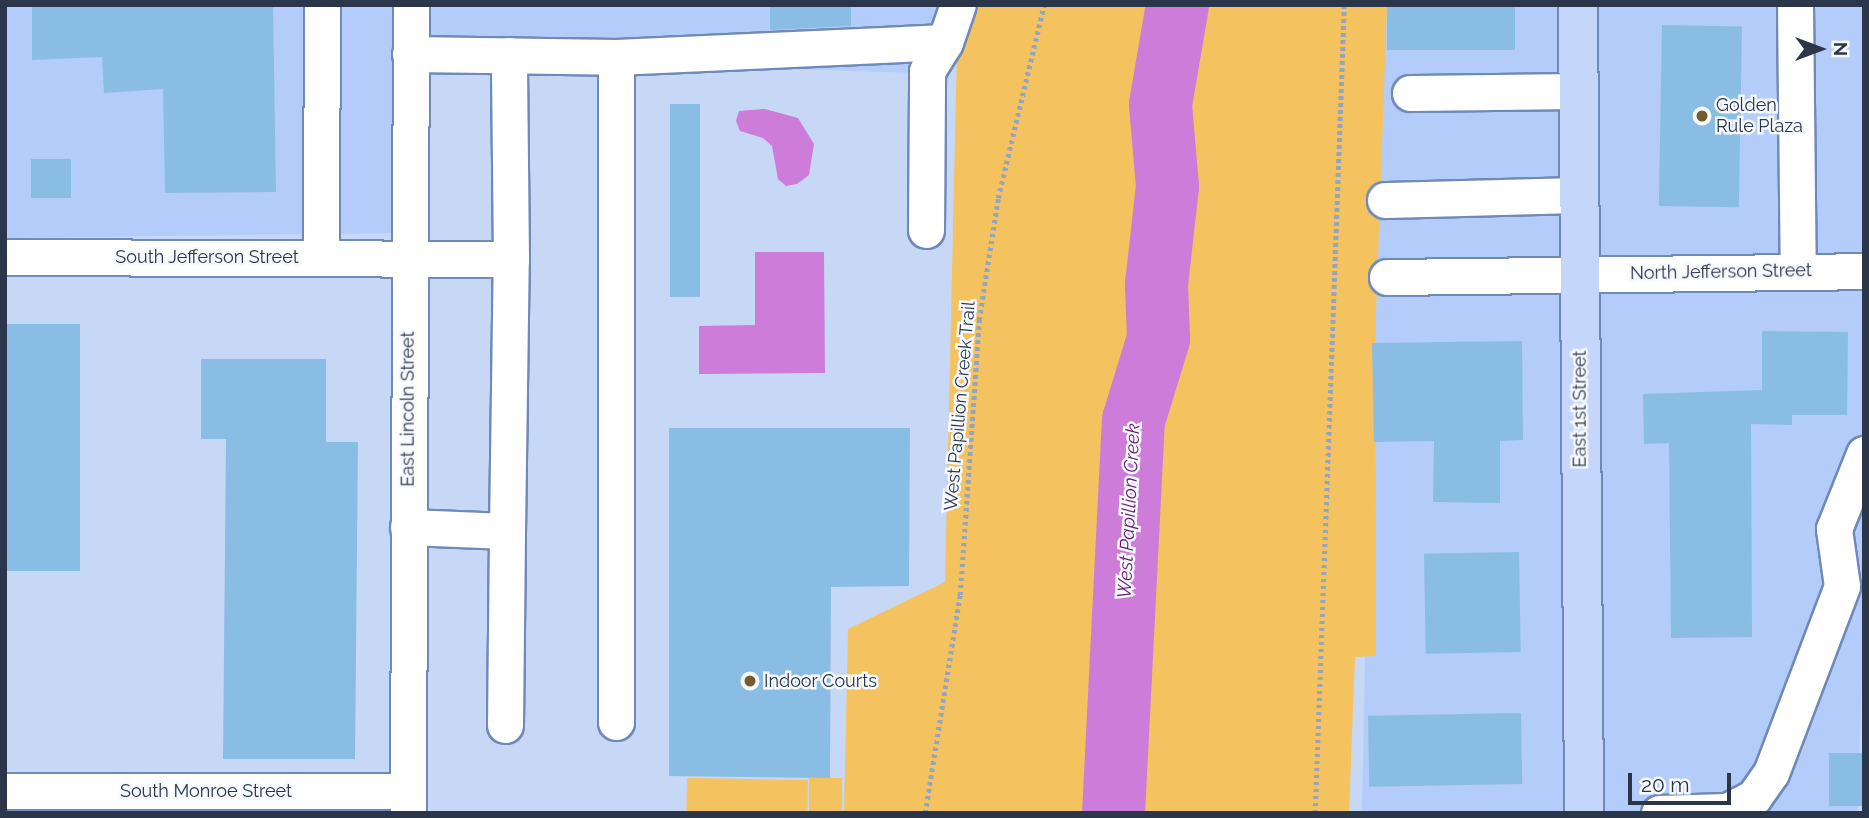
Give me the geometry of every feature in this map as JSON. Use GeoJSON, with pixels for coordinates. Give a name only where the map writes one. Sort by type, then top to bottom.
{"type":"FeatureCollection","features":[{"type":"Feature","properties":{"kind":"main road","name":"East 1st Street"},"geometry":{"type":"LineString","coordinates":[[1578,5],[1584,813]]}},
{"type":"Feature","properties":{"kind":"street"},"geometry":{"type":"LineString","coordinates":[[321,257],[322,5]]}},
{"type":"Feature","properties":{"kind":"street","name":"East Lincoln Street"},"geometry":{"type":"LineString","coordinates":[[408,802],[411,5]]}},
{"type":"Feature","properties":{"kind":"street"},"geometry":{"type":"LineString","coordinates":[[926,230],[928,71],[945,42],[958,5]]}},
{"type":"Feature","properties":{"kind":"street"},"geometry":{"type":"LineString","coordinates":[[1795,5],[1798,271]]}},
{"type":"Feature","properties":{"kind":"street"},"geometry":{"type":"LineString","coordinates":[[410,54],[616,57],[945,42]]}},
{"type":"Feature","properties":{"kind":"street"},"geometry":{"type":"LineString","coordinates":[[505,725],[511,259],[509,55]]}},
{"type":"Feature","properties":{"kind":"street"},"geometry":{"type":"LineString","coordinates":[[616,57],[616,722]]}},
{"type":"Feature","properties":{"kind":"street"},"geometry":{"type":"LineString","coordinates":[[1410,93],[1579,91]]}},
{"type":"Feature","properties":{"kind":"street"},"geometry":{"type":"LineString","coordinates":[[1385,200],[1579,195]]}},
{"type":"Feature","properties":{"kind":"street","name":"South Jefferson Street"},"geometry":{"type":"LineString","coordinates":[[5,257],[511,259]]}},
{"type":"Feature","properties":{"kind":"street","name":"North Jefferson Street"},"geometry":{"type":"LineString","coordinates":[[1387,277],[1864,271]]}},
{"type":"Feature","properties":{"kind":"street"},"geometry":{"type":"LineString","coordinates":[[1659,813],[1727,811],[1754,797],[1771,774],[1842,586],[1834,529],[1864,454]]}},
{"type":"Feature","properties":{"kind":"street"},"geometry":{"type":"LineString","coordinates":[[408,527],[507,531]]}},
{"type":"Feature","properties":{"kind":"street","name":"South Monroe Street"},"geometry":{"type":"LineString","coordinates":[[5,791],[408,802]]}},
{"type":"Feature","properties":{"kind":"path","name":"West Papillion Creek Trail"},"geometry":{"type":"LineString","coordinates":[[925,813],[960,595],[979,320],[998,198],[1044,5]]}},
{"type":"Feature","properties":{"kind":"path"},"geometry":{"type":"LineString","coordinates":[[1315,813],[1345,5]]}},
{"type":"Feature","properties":{"kind":"shaded area"},"geometry":{"type":"Polygon","coordinates":[[[5,5],[953,5],[950,74],[392,57],[392,233],[5,238],[5,5]]]}},
{"type":"Feature","properties":{"kind":"shaded area"},"geometry":{"type":"Polygon","coordinates":[[[958,5],[1387,5],[1375,343],[1376,656],[1355,657],[1349,813],[844,813],[848,629],[945,582],[958,5]]]}},
{"type":"Feature","properties":{"kind":"shaded area"},"geometry":{"type":"Polygon","coordinates":[[[1378,5],[1864,5],[1864,593],[1858,813],[1362,813],[1378,5]]]}},
{"type":"Feature","properties":{"kind":"shaded area"},"geometry":{"type":"Polygon","coordinates":[[[765,109],[798,118],[814,144],[809,175],[797,184],[786,186],[778,179],[772,146],[763,138],[740,131],[736,121],[739,111],[765,109]]]}},
{"type":"Feature","properties":{"kind":"shaded area"},"geometry":{"type":"Polygon","coordinates":[[[755,252],[824,252],[825,373],[699,374],[699,326],[755,325],[755,252]]]}},
{"type":"Feature","properties":{"kind":"shaded area"},"geometry":{"type":"Polygon","coordinates":[[[687,778],[808,780],[807,813],[686,813],[687,778]]]}},
{"type":"Feature","properties":{"kind":"shaded area"},"geometry":{"type":"Polygon","coordinates":[[[809,778],[842,778],[842,813],[809,813],[809,778]]]}},
{"type":"Feature","properties":{"kind":"building"},"geometry":{"type":"Polygon","coordinates":[[[32,5],[273,5],[276,192],[165,193],[163,89],[104,93],[102,57],[32,60],[32,5]]]}},
{"type":"Feature","properties":{"kind":"building"},"geometry":{"type":"Polygon","coordinates":[[[770,5],[851,5],[851,26],[770,30],[770,5]]]}},
{"type":"Feature","properties":{"kind":"building"},"geometry":{"type":"Polygon","coordinates":[[[1387,5],[1515,5],[1515,50],[1387,50],[1387,5]]]}},
{"type":"Feature","properties":{"kind":"building","name":"Golden Rule Plaza"},"geometry":{"type":"Polygon","coordinates":[[[1662,25],[1742,26],[1739,207],[1659,206],[1662,25]]]}},
{"type":"Feature","properties":{"kind":"building"},"geometry":{"type":"Polygon","coordinates":[[[670,104],[700,104],[700,297],[670,297],[670,104]]]}},
{"type":"Feature","properties":{"kind":"building"},"geometry":{"type":"Polygon","coordinates":[[[31,159],[71,159],[71,198],[31,198],[31,159]]]}},
{"type":"Feature","properties":{"kind":"building"},"geometry":{"type":"Polygon","coordinates":[[[5,324],[80,324],[80,571],[5,571],[5,324]]]}},
{"type":"Feature","properties":{"kind":"building"},"geometry":{"type":"Polygon","coordinates":[[[1762,331],[1848,332],[1847,415],[1792,415],[1792,425],[1751,424],[1752,637],[1671,638],[1669,443],[1644,444],[1643,394],[1762,390],[1762,331]]]}},
{"type":"Feature","properties":{"kind":"building"},"geometry":{"type":"Polygon","coordinates":[[[1522,341],[1523,440],[1500,441],[1500,503],[1433,502],[1434,441],[1374,442],[1372,343],[1522,341]]]}},
{"type":"Feature","properties":{"kind":"building"},"geometry":{"type":"Polygon","coordinates":[[[201,359],[326,359],[326,442],[358,442],[355,759],[223,759],[226,439],[201,439],[201,359]]]}},
{"type":"Feature","properties":{"kind":"building","name":"Indoor Courts"},"geometry":{"type":"Polygon","coordinates":[[[669,428],[910,428],[909,586],[831,587],[830,778],[669,776],[669,428]]]}},
{"type":"Feature","properties":{"kind":"building"},"geometry":{"type":"Polygon","coordinates":[[[1519,552],[1521,652],[1426,654],[1424,554],[1519,552]]]}},
{"type":"Feature","properties":{"kind":"building"},"geometry":{"type":"Polygon","coordinates":[[[1521,713],[1522,784],[1369,787],[1368,716],[1521,713]]]}},
{"type":"Feature","properties":{"kind":"building"},"geometry":{"type":"Polygon","coordinates":[[[1829,753],[1864,753],[1864,806],[1829,806],[1829,753]]]}},
{"type":"Feature","properties":{"kind":"waterway","name":"West Papillion Creek"},"geometry":{"type":"LineString","coordinates":[[1113,813],[1133,420],[1158,338],[1156,284],[1167,186],[1160,104],[1177,5]]}},
{"type":"Feature","properties":{"kind":"place","name":"Golden Rule Plaza"},"geometry":{"type":"Point","coordinates":[1702,116]}},
{"type":"Feature","properties":{"kind":"place","name":"Indoor Courts"},"geometry":{"type":"Point","coordinates":[750,681]}}]}
